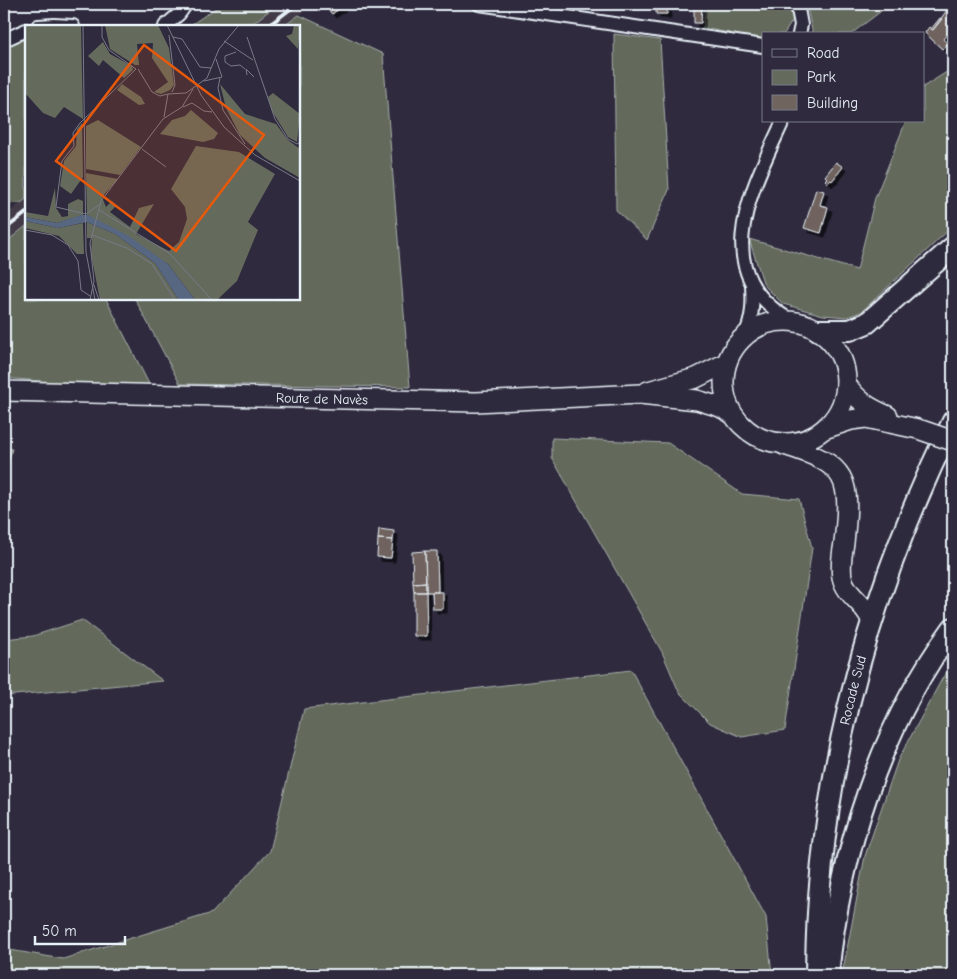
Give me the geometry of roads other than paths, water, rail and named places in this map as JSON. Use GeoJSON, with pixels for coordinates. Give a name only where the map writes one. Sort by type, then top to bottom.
{"type":"FeatureCollection","features":[{"type":"Feature","properties":{"kind":"main road"},"geometry":{"type":"LineString","coordinates":[[818,330],[850,330],[867,323],[953,247]]}},
{"type":"Feature","properties":{"kind":"main road","name":"Route de Navès"},"geometry":{"type":"LineString","coordinates":[[827,428],[837,415],[844,400],[846,384],[845,368],[839,354],[830,341],[818,330],[806,324],[792,321],[775,321],[759,326],[745,335],[734,347],[726,362],[723,380],[725,397],[731,413],[740,426],[752,435],[766,441],[781,444],[798,443],[814,437],[827,428],[851,420],[866,418],[920,429]]}},
{"type":"Feature","properties":{"kind":"main road","name":"Route de Navès"},"geometry":{"type":"LineString","coordinates":[[640,394],[696,378],[726,362]]}},
{"type":"Feature","properties":{"kind":"main road","name":"Route de Navès"},"geometry":{"type":"LineString","coordinates":[[846,384],[853,394],[868,407],[953,441]]}},
{"type":"Feature","properties":{"kind":"main road","name":"Route de Navès"},"geometry":{"type":"LineString","coordinates":[[4,391],[476,402],[640,394],[697,400],[720,407],[731,413]]}},
{"type":"Feature","properties":{"kind":"main road","name":"Rocade Sud"},"geometry":{"type":"LineString","coordinates":[[816,975],[818,892],[832,780],[846,710],[871,620],[919,492],[953,421]]}},
{"type":"Feature","properties":{"kind":"main road"},"geometry":{"type":"LineString","coordinates":[[781,444],[823,459],[835,469],[842,481],[848,500],[842,574],[848,590],[867,611],[871,620]]}},
{"type":"Feature","properties":{"kind":"main road"},"geometry":{"type":"LineString","coordinates":[[828,975],[838,897],[856,831],[875,773],[904,706],[924,671],[953,628]]}},
{"type":"Feature","properties":{"kind":"street"},"geometry":{"type":"LineString","coordinates":[[166,25],[179,14],[186,4]]}},
{"type":"Feature","properties":{"kind":"street"},"geometry":{"type":"LineString","coordinates":[[479,4],[762,46]]}},
{"type":"Feature","properties":{"kind":"street"},"geometry":{"type":"LineString","coordinates":[[797,4],[801,25],[799,32]]}},
{"type":"Feature","properties":{"kind":"street"},"geometry":{"type":"LineString","coordinates":[[46,25],[64,25]]}},
{"type":"Feature","properties":{"kind":"street"},"geometry":{"type":"LineString","coordinates":[[4,40],[25,30]]}},
{"type":"Feature","properties":{"kind":"street"},"geometry":{"type":"LineString","coordinates":[[783,122],[747,205],[742,229],[744,264],[752,285],[768,306],[792,321]]}},
{"type":"Feature","properties":{"kind":"street"},"geometry":{"type":"LineString","coordinates":[[745,335],[751,322],[752,285]]}},
{"type":"Feature","properties":{"kind":"railway"},"geometry":{"type":"LineString","coordinates":[[269,25],[297,4]]}},
{"type":"Feature","properties":{"kind":"railway"},"geometry":{"type":"LineString","coordinates":[[4,230],[25,214]]}}]}
